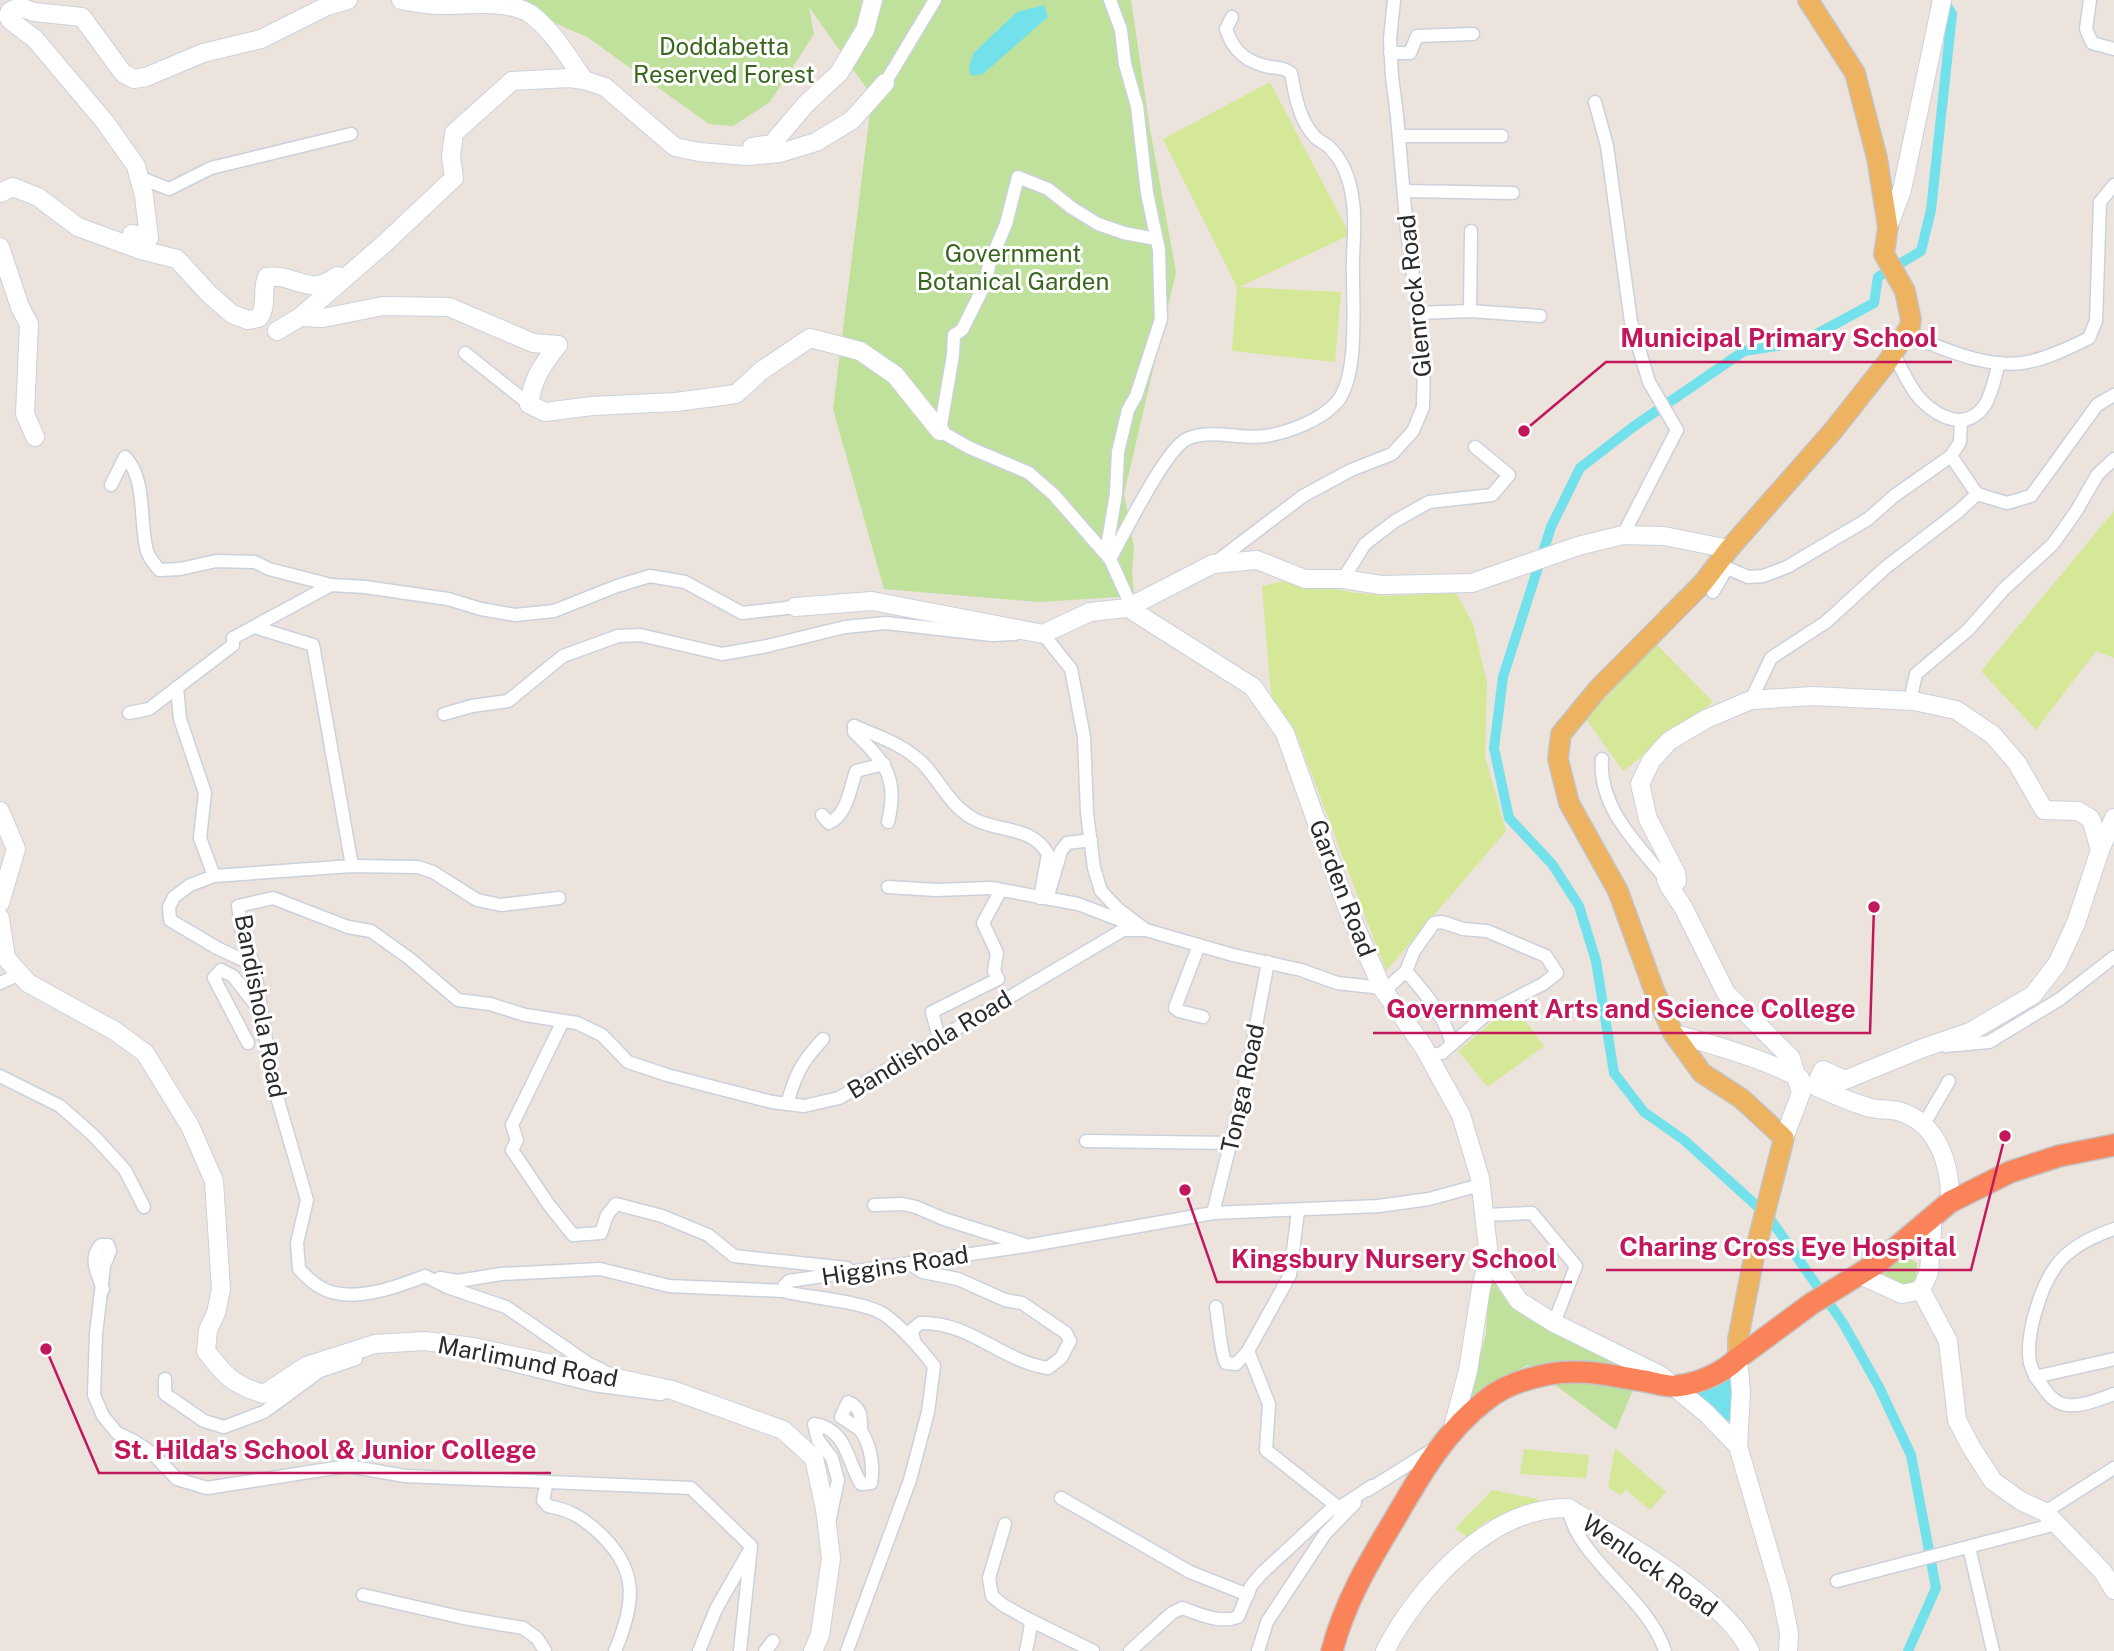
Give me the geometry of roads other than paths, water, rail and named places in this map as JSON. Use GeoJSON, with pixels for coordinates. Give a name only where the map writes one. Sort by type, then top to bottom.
{"type":"FeatureCollection","features":[{"type":"Feature","properties":{"kind":"highway"},"geometry":{"type":"LineString","coordinates":[[1332,1651],[1338,1627],[1355,1587],[1418,1478],[1447,1437],[1487,1399],[1517,1383],[1550,1374],[1601,1373],[1658,1381],[1708,1377],[1729,1368],[1738,1358],[1811,1304],[1879,1262],[1950,1202],[2010,1172],[2059,1156],[2114,1145]]}},
{"type":"Feature","properties":{"kind":"main road"},"geometry":{"type":"LineString","coordinates":[[1738,1358],[1738,1339],[1765,1209],[1784,1138],[1742,1099],[1702,1073],[1673,1033],[1654,990],[1618,891],[1569,803],[1558,759],[1561,734],[1590,698],[1725,560],[1832,432],[1893,353],[1908,327],[1905,291],[1884,254],[1887,231],[1877,158],[1855,73],[1808,0]]}},
{"type":"Feature","properties":{"kind":"street"},"geometry":{"type":"LineString","coordinates":[[132,234],[149,238],[136,166],[105,122],[35,39],[5,19],[10,11],[20,7],[34,12],[82,17],[123,73],[134,79],[146,77],[203,52],[261,39],[327,6],[348,0]]}},
{"type":"Feature","properties":{"kind":"street"},"geometry":{"type":"LineString","coordinates":[[401,0],[443,5],[489,3],[528,11],[550,32],[584,80]]}},
{"type":"Feature","properties":{"kind":"street"},"geometry":{"type":"LineString","coordinates":[[718,153],[772,144],[805,105],[839,73],[865,30],[873,0]]}},
{"type":"Feature","properties":{"kind":"street"},"geometry":{"type":"LineString","coordinates":[[277,331],[300,317],[454,178],[451,157],[454,133],[512,81],[584,80],[606,87],[675,147],[747,156],[780,153],[816,142],[852,120],[885,83],[935,0]]}},
{"type":"Feature","properties":{"kind":"street"},"geometry":{"type":"LineString","coordinates":[[1110,0],[1121,30],[1125,64],[1137,106],[1147,193],[1156,239],[1161,319],[1136,396],[1128,410],[1118,452],[1116,494],[1107,547],[1131,607]]}},
{"type":"Feature","properties":{"kind":"street","name":"Glenrock Road"},"geometry":{"type":"LineString","coordinates":[[1213,565],[1303,496],[1351,470],[1392,454],[1413,431],[1423,407],[1424,354],[1407,232],[1390,53],[1394,0]]}},
{"type":"Feature","properties":{"kind":"street"},"geometry":{"type":"LineString","coordinates":[[2090,0],[2086,29],[2092,43],[2114,49]]}},
{"type":"Feature","properties":{"kind":"street"},"geometry":{"type":"LineString","coordinates":[[1887,231],[1902,190],[1941,4]]}},
{"type":"Feature","properties":{"kind":"street"},"geometry":{"type":"LineString","coordinates":[[1110,559],[1169,456],[1185,440],[1208,434],[1263,436],[1293,429],[1337,402],[1349,378],[1354,312],[1354,205],[1346,172],[1329,147],[1315,137],[1304,119],[1295,101],[1291,73],[1283,68],[1249,61],[1230,42],[1226,29],[1233,17]]}},
{"type":"Feature","properties":{"kind":"street"},"geometry":{"type":"LineString","coordinates":[[1390,53],[1410,53],[1417,36],[1473,34]]}},
{"type":"Feature","properties":{"kind":"street"},"geometry":{"type":"LineString","coordinates":[[1595,102],[1607,146],[1631,322],[1649,382],[1677,430],[1623,535]]}},
{"type":"Feature","properties":{"kind":"street"},"geometry":{"type":"LineString","coordinates":[[139,177],[169,189],[211,168],[351,134]]}},
{"type":"Feature","properties":{"kind":"street"},"geometry":{"type":"LineString","coordinates":[[1399,136],[1502,136]]}},
{"type":"Feature","properties":{"kind":"street"},"geometry":{"type":"LineString","coordinates":[[940,431],[954,335],[962,330],[984,286],[990,262],[1006,224],[1018,177],[1048,189],[1098,224],[1124,233],[1156,239]]}},
{"type":"Feature","properties":{"kind":"street"},"geometry":{"type":"LineString","coordinates":[[1908,327],[1963,355],[1999,363],[2023,362],[2089,338],[2096,321],[2100,202],[2114,185]]}},
{"type":"Feature","properties":{"kind":"street"},"geometry":{"type":"LineString","coordinates":[[0,193],[13,187],[38,197],[78,227],[141,250],[177,259],[208,294],[232,314],[248,320],[259,318],[264,310],[264,283],[267,277],[275,276],[307,286],[325,285],[367,250],[384,244]]}},
{"type":"Feature","properties":{"kind":"street"},"geometry":{"type":"LineString","coordinates":[[1404,191],[1513,193]]}},
{"type":"Feature","properties":{"kind":"street"},"geometry":{"type":"LineString","coordinates":[[1470,311],[1471,231]]}},
{"type":"Feature","properties":{"kind":"street"},"geometry":{"type":"LineString","coordinates":[[0,247],[20,307],[29,324],[25,414],[34,438]]}},
{"type":"Feature","properties":{"kind":"street"},"geometry":{"type":"LineString","coordinates":[[300,317],[323,318],[383,306],[449,307],[533,343],[558,345],[532,385],[529,404]]}},
{"type":"Feature","properties":{"kind":"street"},"geometry":{"type":"LineString","coordinates":[[1419,313],[1470,311],[1540,316]]}},
{"type":"Feature","properties":{"kind":"street"},"geometry":{"type":"LineString","coordinates":[[465,353],[529,404],[545,412],[592,406],[676,402],[736,394],[761,372],[810,338],[860,351],[895,375],[940,431],[970,448],[1029,473],[1054,495],[1110,559]]}},
{"type":"Feature","properties":{"kind":"street"},"geometry":{"type":"LineString","coordinates":[[1893,353],[1921,400],[1938,414],[1961,422],[1969,420],[1986,404],[1999,363]]}},
{"type":"Feature","properties":{"kind":"street"},"geometry":{"type":"LineString","coordinates":[[1951,456],[1977,494],[2007,503],[2031,496],[2097,405],[2114,395]]}},
{"type":"Feature","properties":{"kind":"street"},"geometry":{"type":"LineString","coordinates":[[444,714],[472,706],[508,701],[563,656],[618,636],[640,635],[722,654],[845,627],[886,623],[992,635],[1043,634],[1090,612],[1131,607],[1213,565],[1257,560],[1306,579],[1343,579],[1381,585],[1472,583],[1578,545],[1623,535],[1664,536],[1725,560],[1748,577],[1763,576],[1787,567],[1868,519],[1894,496],[1951,456],[1960,442],[1961,422]]}},
{"type":"Feature","properties":{"kind":"street"},"geometry":{"type":"LineString","coordinates":[[1343,579],[1365,544],[1395,521],[1429,502],[1492,495],[1509,475],[1475,447]]}},
{"type":"Feature","properties":{"kind":"street"},"geometry":{"type":"LineString","coordinates":[[111,485],[125,457],[133,465],[143,510],[147,552],[159,570],[180,569],[216,561],[255,562],[269,569],[331,585],[448,599],[515,615],[554,611],[650,576],[685,582],[742,613],[872,601],[1043,634],[1071,670],[1084,737],[1087,813],[1094,868],[1101,891],[1118,909],[1146,930]]}},
{"type":"Feature","properties":{"kind":"street"},"geometry":{"type":"LineString","coordinates":[[1910,701],[1916,674],[1968,630],[2004,589],[2053,544],[2097,475],[2114,459]]}},
{"type":"Feature","properties":{"kind":"street"},"geometry":{"type":"LineString","coordinates":[[1751,700],[1771,658],[1826,621],[1885,568],[1977,494]]}},
{"type":"Feature","properties":{"kind":"street"},"geometry":{"type":"LineString","coordinates":[[1713,592],[1725,560]]}},
{"type":"Feature","properties":{"kind":"street"},"geometry":{"type":"LineString","coordinates":[[129,713],[149,709],[233,645],[233,638],[331,585]]}},
{"type":"Feature","properties":{"kind":"street","name":"Garden Road"},"geometry":{"type":"LineString","coordinates":[[1131,607],[1253,687],[1285,733],[1346,905],[1383,990],[1423,1046],[1461,1115],[1480,1178],[1489,1257],[1519,1301],[1658,1381],[1706,1413],[1738,1446]]}},
{"type":"Feature","properties":{"kind":"street"},"geometry":{"type":"LineString","coordinates":[[254,627],[313,645],[352,866]]}},
{"type":"Feature","properties":{"kind":"street"},"geometry":{"type":"LineString","coordinates":[[177,688],[180,719],[205,793],[200,838],[214,876]]}},
{"type":"Feature","properties":{"kind":"street"},"geometry":{"type":"LineString","coordinates":[[1668,882],[1677,881],[1676,873],[1648,819],[1640,783],[1651,761],[1670,741],[1706,719],[1751,700],[1813,696],[1910,701],[1956,710],[1993,735],[2017,763],[2044,810],[2078,811],[2091,819],[2100,850]]}},
{"type":"Feature","properties":{"kind":"street"},"geometry":{"type":"LineString","coordinates":[[888,822],[894,795],[887,769],[854,732],[853,726],[906,749],[926,767],[959,809],[975,820],[1041,841],[1048,854],[1043,898]]}},
{"type":"Feature","properties":{"kind":"street"},"geometry":{"type":"LineString","coordinates":[[1602,759],[1601,776],[1617,820],[1668,882],[1726,993],[1791,1058],[1801,1093],[1784,1138]]}},
{"type":"Feature","properties":{"kind":"street"},"geometry":{"type":"LineString","coordinates":[[822,815],[829,823],[837,820],[845,806],[856,771],[884,764]]}},
{"type":"Feature","properties":{"kind":"street"},"geometry":{"type":"LineString","coordinates":[[0,811],[16,849],[0,903]]}},
{"type":"Feature","properties":{"kind":"street"},"geometry":{"type":"LineString","coordinates":[[1815,1086],[1823,1070],[1845,1080],[1970,1032],[2033,995],[2062,954],[2114,818]]}},
{"type":"Feature","properties":{"kind":"street"},"geometry":{"type":"LineString","coordinates":[[1043,898],[1060,851],[1067,843],[1091,840]]}},
{"type":"Feature","properties":{"kind":"street"},"geometry":{"type":"LineString","coordinates":[[254,965],[170,920],[169,907],[174,897],[190,886],[214,876],[352,866],[418,867],[433,872],[477,900],[501,905],[559,898]]}},
{"type":"Feature","properties":{"kind":"street"},"geometry":{"type":"LineString","coordinates":[[888,887],[936,890],[991,888],[1077,904],[1146,930]]}},
{"type":"Feature","properties":{"kind":"street"},"geometry":{"type":"LineString","coordinates":[[939,1038],[932,1012],[998,979],[994,971],[997,953],[983,923],[1001,890]]}},
{"type":"Feature","properties":{"kind":"street","name":"Bandishola Road"},"geometry":{"type":"LineString","coordinates":[[425,1276],[387,1291],[339,1294],[320,1288],[299,1269],[297,1244],[307,1199],[273,1083],[254,965],[242,933],[238,906],[273,898],[348,927],[371,931],[410,958],[458,1000],[490,1004],[525,1016],[577,1023],[602,1035],[628,1062],[667,1075],[804,1106],[839,1098],[1123,930],[1146,930],[1301,970],[1337,983],[1383,990]]}},
{"type":"Feature","properties":{"kind":"street","name":"Marlimund Road"},"geometry":{"type":"LineString","coordinates":[[0,918],[6,957],[28,983],[115,1031],[145,1053],[190,1126],[214,1181],[221,1289],[216,1314],[208,1330],[206,1351],[225,1376],[242,1387],[264,1394],[306,1366],[374,1344],[425,1341],[473,1347],[672,1390],[682,1396],[783,1430],[814,1458],[825,1509],[831,1558],[820,1635],[813,1651]]}},
{"type":"Feature","properties":{"kind":"street"},"geometry":{"type":"LineString","coordinates":[[1383,990],[1406,971],[1414,951],[1434,923],[1442,922],[1462,929],[1487,931],[1546,956],[1557,973],[1543,984],[1489,1012],[1441,1053],[1428,1056]]}},
{"type":"Feature","properties":{"kind":"street"},"geometry":{"type":"LineString","coordinates":[[1199,945],[1175,1008],[1203,1017]]}},
{"type":"Feature","properties":{"kind":"street"},"geometry":{"type":"LineString","coordinates":[[1923,1048],[1989,1042],[2060,999],[2114,957]]}},
{"type":"Feature","properties":{"kind":"street","name":"Tonga Road"},"geometry":{"type":"LineString","coordinates":[[1213,1213],[1244,1089],[1268,962]]}},
{"type":"Feature","properties":{"kind":"street"},"geometry":{"type":"LineString","coordinates":[[248,1043],[214,978],[221,970],[233,976],[261,1012]]}},
{"type":"Feature","properties":{"kind":"street"},"geometry":{"type":"LineString","coordinates":[[1406,971],[1441,1016],[1452,1044]]}},
{"type":"Feature","properties":{"kind":"street"},"geometry":{"type":"LineString","coordinates":[[0,983],[20,974]]}},
{"type":"Feature","properties":{"kind":"street"},"geometry":{"type":"LineString","coordinates":[[563,1021],[512,1125],[517,1140],[512,1150],[573,1235],[601,1233],[607,1215],[616,1204],[662,1216],[708,1235],[734,1256],[861,1270]]}},
{"type":"Feature","properties":{"kind":"street"},"geometry":{"type":"LineString","coordinates":[[1673,1033],[1782,1068],[1815,1086],[1871,1108],[1900,1111],[1924,1125],[1941,1146],[1950,1178],[1950,1202]]}},
{"type":"Feature","properties":{"kind":"street"},"geometry":{"type":"LineString","coordinates":[[787,1104],[796,1073],[823,1039]]}},
{"type":"Feature","properties":{"kind":"street"},"geometry":{"type":"LineString","coordinates":[[0,1076],[60,1106],[94,1136],[125,1170],[145,1208]]}},
{"type":"Feature","properties":{"kind":"street"},"geometry":{"type":"LineString","coordinates":[[1924,1125],[1949,1082]]}},
{"type":"Feature","properties":{"kind":"street"},"geometry":{"type":"LineString","coordinates":[[1086,1141],[1230,1143]]}},
{"type":"Feature","properties":{"kind":"street","name":"Higgins Road"},"geometry":{"type":"LineString","coordinates":[[848,1651],[910,1480],[928,1412],[934,1366],[914,1341],[883,1314],[851,1304],[784,1291],[784,1286],[789,1281],[1026,1246],[1213,1213],[1297,1212],[1379,1206],[1417,1201],[1480,1185]]}},
{"type":"Feature","properties":{"kind":"street"},"geometry":{"type":"LineString","coordinates":[[874,1205],[903,1204],[916,1207],[1026,1246]]}},
{"type":"Feature","properties":{"kind":"street"},"geometry":{"type":"LineString","coordinates":[[1216,1307],[1224,1360],[1230,1365],[1236,1364],[1248,1351],[1290,1275],[1297,1212]]}},
{"type":"Feature","properties":{"kind":"street"},"geometry":{"type":"LineString","coordinates":[[1485,1214],[1532,1213],[1576,1266],[1554,1322]]}},
{"type":"Feature","properties":{"kind":"street"},"geometry":{"type":"LineString","coordinates":[[1921,1290],[1929,1272],[1933,1216]]}},
{"type":"Feature","properties":{"kind":"street"},"geometry":{"type":"LineString","coordinates":[[2114,1229],[2096,1235],[2057,1264],[2044,1286],[2029,1341],[2030,1362],[2035,1377],[2053,1400],[2066,1405],[2082,1404],[2114,1395]]}},
{"type":"Feature","properties":{"kind":"street"},"geometry":{"type":"LineString","coordinates":[[1904,1242],[1929,1258]]}},
{"type":"Feature","properties":{"kind":"street"},"geometry":{"type":"LineString","coordinates":[[1130,1651],[1172,1613],[1182,1608],[1229,1620],[1238,1617],[1251,1586],[1261,1574],[1329,1511],[1447,1437],[1468,1371],[1481,1288],[1489,1257]]}},
{"type":"Feature","properties":{"kind":"street"},"geometry":{"type":"LineString","coordinates":[[1879,1262],[1891,1291]]}},
{"type":"Feature","properties":{"kind":"street"},"geometry":{"type":"LineString","coordinates":[[908,1263],[923,1272],[958,1279],[1005,1300],[1022,1303],[1066,1333],[1070,1341],[1060,1358],[1048,1368],[1029,1365],[963,1331],[939,1322],[920,1323],[912,1330],[914,1341]]}},
{"type":"Feature","properties":{"kind":"street"},"geometry":{"type":"LineString","coordinates":[[425,1276],[458,1281],[500,1275],[600,1269],[669,1286],[784,1291]]}},
{"type":"Feature","properties":{"kind":"street"},"geometry":{"type":"LineString","coordinates":[[425,1276],[447,1287],[506,1307],[589,1364],[627,1382]]}},
{"type":"Feature","properties":{"kind":"street"},"geometry":{"type":"LineString","coordinates":[[1855,1278],[1902,1294],[1921,1290]]}},
{"type":"Feature","properties":{"kind":"street"},"geometry":{"type":"LineString","coordinates":[[103,1289],[96,1334],[94,1395],[103,1416],[117,1433],[153,1454],[177,1479],[207,1488],[348,1466],[405,1476],[691,1488],[751,1546]]}},
{"type":"Feature","properties":{"kind":"street"},"geometry":{"type":"LineString","coordinates":[[1921,1290],[1948,1341],[1957,1420],[1971,1447],[1993,1480],[2021,1501],[2051,1518],[2110,1571],[2114,1590]]}},
{"type":"Feature","properties":{"kind":"street"},"geometry":{"type":"LineString","coordinates":[[165,1380],[165,1394],[197,1417],[224,1427],[264,1412],[320,1371],[375,1353],[427,1349],[468,1353],[593,1385],[682,1396]]}},
{"type":"Feature","properties":{"kind":"street"},"geometry":{"type":"LineString","coordinates":[[1248,1351],[1269,1404],[1266,1450],[1338,1507]]}},
{"type":"Feature","properties":{"kind":"street"},"geometry":{"type":"LineString","coordinates":[[1738,1358],[1741,1392],[1738,1446],[1782,1593],[1789,1633],[1788,1651]]}},
{"type":"Feature","properties":{"kind":"street"},"geometry":{"type":"LineString","coordinates":[[2035,1377],[2114,1359]]}},
{"type":"Feature","properties":{"kind":"street"},"geometry":{"type":"LineString","coordinates":[[827,1539],[838,1480],[832,1458],[818,1440],[814,1424],[826,1426],[849,1452],[861,1484],[871,1483],[874,1469],[861,1431]]}},
{"type":"Feature","properties":{"kind":"street"},"geometry":{"type":"LineString","coordinates":[[1838,1581],[1969,1547],[2051,1518],[2114,1468]]}},
{"type":"Feature","properties":{"kind":"street"},"geometry":{"type":"LineString","coordinates":[[547,1482],[543,1500],[548,1506],[567,1509],[582,1517],[620,1556],[627,1569],[629,1608],[626,1625],[615,1651]]}},
{"type":"Feature","properties":{"kind":"street"},"geometry":{"type":"LineString","coordinates":[[1258,1651],[1267,1622],[1325,1534],[1372,1486]]}},
{"type":"Feature","properties":{"kind":"street"},"geometry":{"type":"LineString","coordinates":[[1061,1498],[1190,1572],[1248,1595]]}},
{"type":"Feature","properties":{"kind":"street","name":"Wenlock Road"},"geometry":{"type":"LineString","coordinates":[[1385,1651],[1408,1612],[1451,1562],[1491,1531],[1549,1508],[1568,1508],[1643,1555],[1704,1598],[1742,1634],[1750,1651]]}},
{"type":"Feature","properties":{"kind":"street"},"geometry":{"type":"LineString","coordinates":[[1568,1508],[1572,1527],[1644,1613],[1665,1651]]}},
{"type":"Feature","properties":{"kind":"street"},"geometry":{"type":"LineString","coordinates":[[1005,1524],[989,1578],[992,1596],[1028,1619],[1093,1651]]}},
{"type":"Feature","properties":{"kind":"street"},"geometry":{"type":"LineString","coordinates":[[699,1651],[716,1609],[751,1546]]}},
{"type":"Feature","properties":{"kind":"street"},"geometry":{"type":"LineString","coordinates":[[740,1651],[751,1546]]}},
{"type":"Feature","properties":{"kind":"street"},"geometry":{"type":"LineString","coordinates":[[1969,1547],[1993,1651]]}},
{"type":"Feature","properties":{"kind":"street"},"geometry":{"type":"LineString","coordinates":[[363,1595],[464,1618],[523,1628],[537,1638],[545,1651]]}},
{"type":"Feature","properties":{"kind":"street"},"geometry":{"type":"LineString","coordinates":[[1026,1651],[1031,1625],[1028,1619]]}},
{"type":"Feature","properties":{"kind":"water"},"geometry":{"type":"Polygon","coordinates":[[[1044,5],[1048,17],[983,74],[971,76],[969,67],[973,54],[982,45],[1017,12],[1044,5]]]}},
{"type":"Feature","properties":{"kind":"water"},"geometry":{"type":"Polygon","coordinates":[[[1735,1375],[1731,1423],[1688,1390],[1735,1375]]]}},
{"type":"Feature","properties":{"kind":"waterway"},"geometry":{"type":"LineString","coordinates":[[1908,1651],[1936,1588],[1911,1455],[1879,1387],[1843,1323],[1769,1217],[1684,1140],[1644,1112],[1614,1073],[1596,961],[1579,906],[1552,864],[1509,818],[1494,748],[1503,677],[1551,527],[1580,468],[1633,427],[1744,351],[1802,342],[1874,303],[1878,277],[1921,251],[1931,210],[1952,14],[1943,0]]}},
{"type":"Feature","properties":{"kind":"place","name":"Municipal Primary School"},"geometry":{"type":"Point","coordinates":[1524,431]}},
{"type":"Feature","properties":{"kind":"place","name":"Government Arts and Science College"},"geometry":{"type":"Point","coordinates":[1874,907]}},
{"type":"Feature","properties":{"kind":"place","name":"Charing Cross Eye Hospital"},"geometry":{"type":"Point","coordinates":[2005,1136]}},
{"type":"Feature","properties":{"kind":"place","name":"Kingsbury Nursery School"},"geometry":{"type":"Point","coordinates":[1185,1190]}},
{"type":"Feature","properties":{"kind":"place","name":"St. Hilda's School & Junior College"},"geometry":{"type":"Point","coordinates":[46,1349]}},
{"type":"Feature","properties":{"kind":"park label","name":"Doddabetta Reserved Forest"},"geometry":{"type":"Point","coordinates":[724,60]}},
{"type":"Feature","properties":{"kind":"park label","name":"Government Botanical Garden"},"geometry":{"type":"Point","coordinates":[1013,267]}}]}
